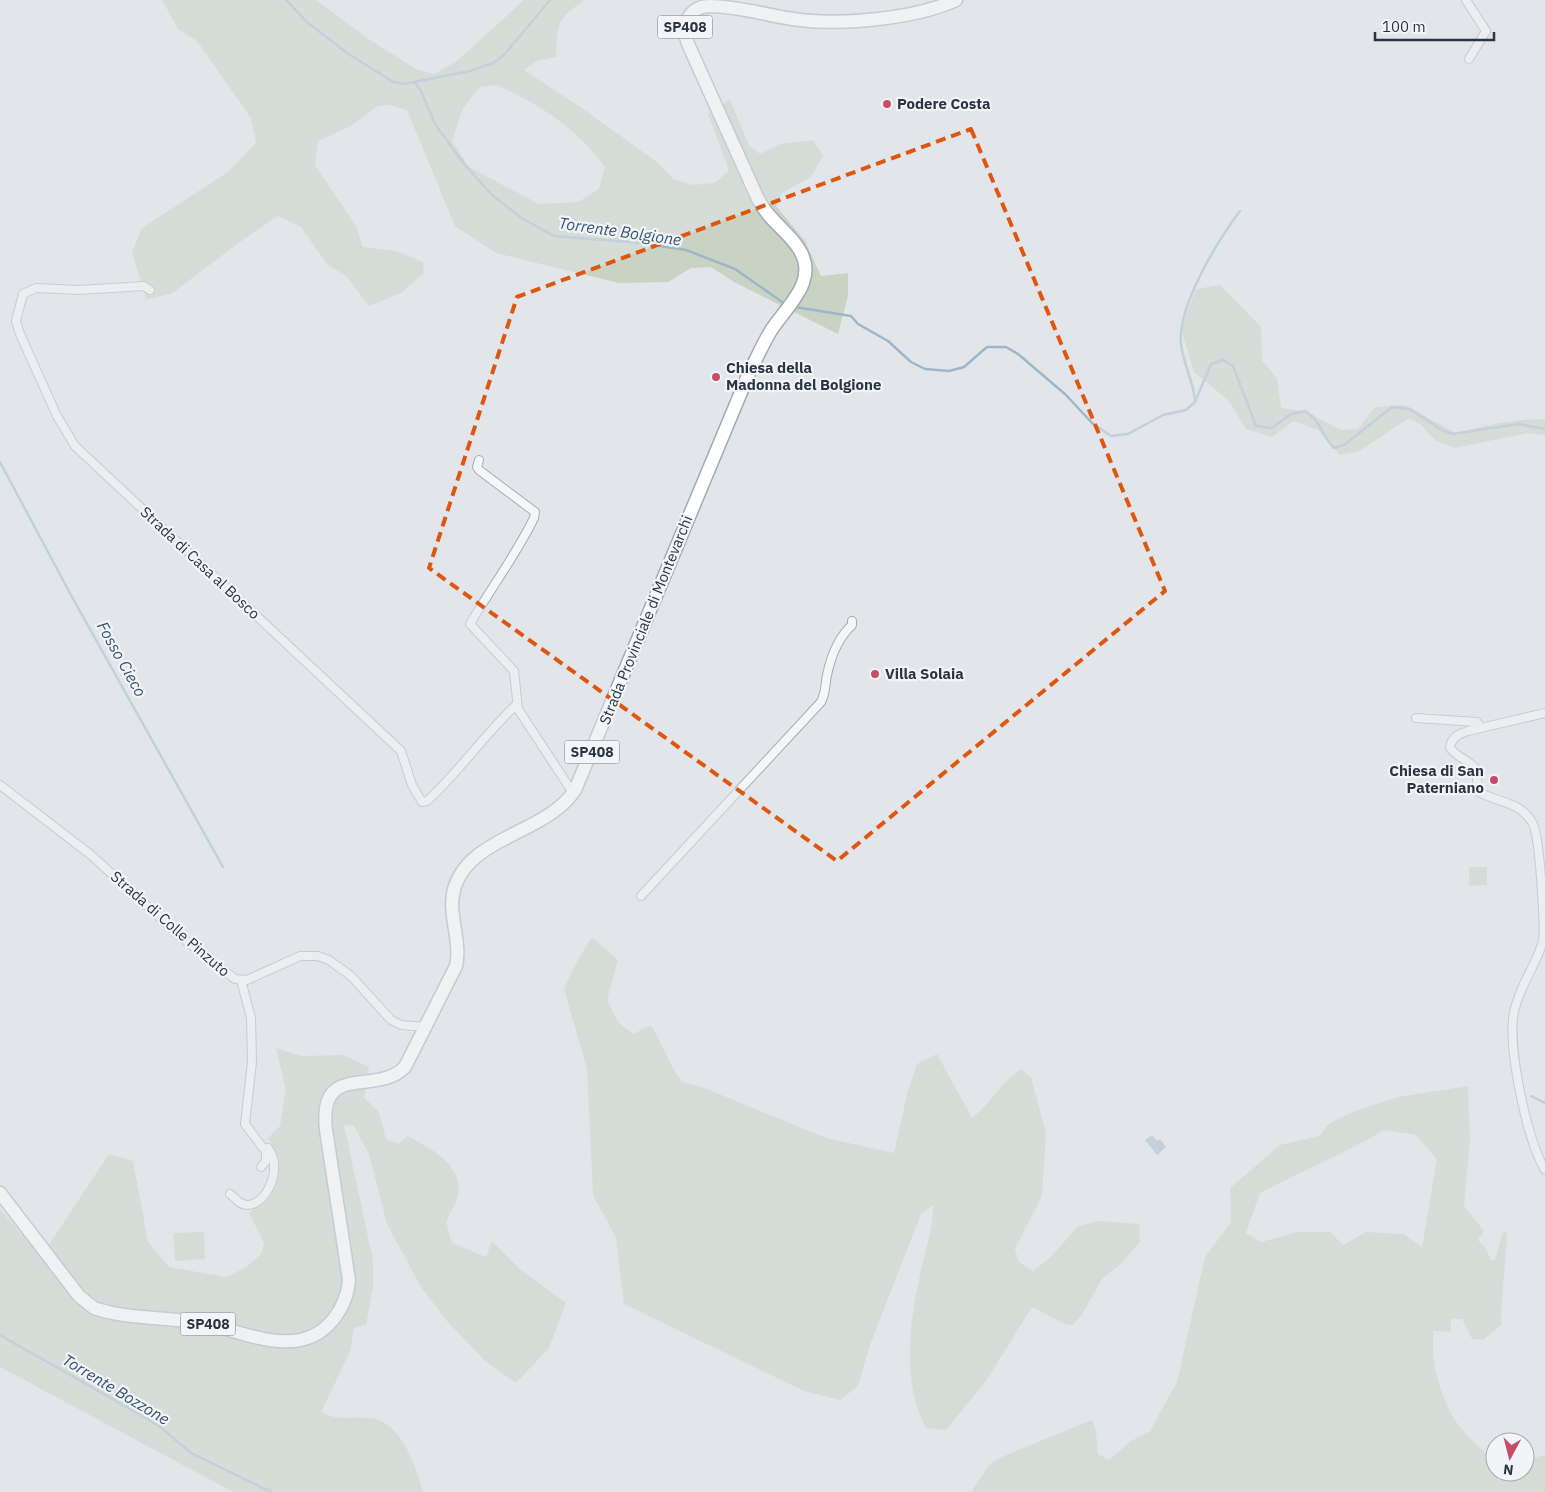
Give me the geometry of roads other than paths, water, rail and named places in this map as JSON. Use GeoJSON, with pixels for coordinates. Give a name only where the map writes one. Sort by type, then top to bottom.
{"type":"FeatureCollection","features":[{"type":"Feature","properties":{"kind":"main road","name":"Strada Provinciale di Montevarchi"},"geometry":{"type":"LineString","coordinates":[[0,1192],[76,1292],[94,1308],[216,1325],[275,1342],[292,1342],[307,1338],[320,1332],[333,1320],[344,1301],[349,1282],[326,1126],[326,1110],[329,1100],[335,1091],[346,1084],[384,1080],[400,1072],[411,1057],[427,1027],[457,963],[452,898],[460,875],[479,854],[555,812],[573,793],[728,424],[771,332],[797,298],[804,280],[805,266],[803,255],[795,243],[770,218],[758,199],[688,44],[684,30],[687,19],[694,10],[709,6],[796,20],[842,22],[928,9],[956,0]]}},
{"type":"Feature","properties":{"kind":"street"},"geometry":{"type":"LineString","coordinates":[[1466,0],[1486,31],[1469,60]]}},
{"type":"Feature","properties":{"kind":"street","name":"Strada di Casa al Bosco"},"geometry":{"type":"LineString","coordinates":[[150,290],[144,286],[78,290],[36,288],[24,294],[16,321],[20,334],[57,416],[74,446],[400,751],[412,785],[422,802],[427,801],[451,778],[503,717],[516,705]]}},
{"type":"Feature","properties":{"kind":"street"},"geometry":{"type":"LineString","coordinates":[[479,460],[477,467],[479,470],[535,512],[518,551],[502,570],[470,624],[514,671],[516,705],[573,793]]}},
{"type":"Feature","properties":{"kind":"street"},"geometry":{"type":"LineString","coordinates":[[641,896],[821,702],[825,695],[827,676],[835,649],[852,625],[852,621]]}},
{"type":"Feature","properties":{"kind":"street"},"geometry":{"type":"LineString","coordinates":[[1545,713],[1456,735],[1451,742],[1450,748],[1473,763],[1477,771],[1476,790],[1515,807],[1533,824],[1538,840],[1544,939],[1518,996],[1514,1013],[1512,1045],[1532,1143],[1545,1170]]}},
{"type":"Feature","properties":{"kind":"street"},"geometry":{"type":"LineString","coordinates":[[1416,718],[1477,722],[1481,728]]}},
{"type":"Feature","properties":{"kind":"street","name":"Strada di Colle Pinzuto"},"geometry":{"type":"LineString","coordinates":[[0,785],[91,855],[226,974],[241,980],[247,980],[300,956],[318,956],[328,960],[351,976],[391,1020],[401,1025],[427,1027]]}},
{"type":"Feature","properties":{"kind":"street"},"geometry":{"type":"LineString","coordinates":[[241,980],[251,1018],[252,1062],[246,1124],[267,1156],[266,1161],[261,1167]]}},
{"type":"Feature","properties":{"kind":"street"},"geometry":{"type":"LineString","coordinates":[[230,1194],[239,1203],[252,1203],[263,1197],[271,1187],[275,1175],[273,1157],[270,1149],[255,1137]]}},
{"type":"Feature","properties":{"kind":"water"},"geometry":{"type":"Polygon","coordinates":[[[1152,1135],[1157,1141],[1160,1139],[1166,1147],[1157,1155],[1145,1140],[1152,1135]]]}},
{"type":"Feature","properties":{"kind":"waterway"},"geometry":{"type":"LineString","coordinates":[[286,0],[307,22],[347,53],[393,82],[404,84],[470,71],[493,63],[504,55],[550,0]]}},
{"type":"Feature","properties":{"kind":"waterway","name":"Torrente Bolgione"},"geometry":{"type":"LineString","coordinates":[[415,83],[421,91],[435,124],[464,164],[492,195],[523,219],[554,236],[641,243],[686,250],[735,269],[785,304]]}},
{"type":"Feature","properties":{"kind":"waterway"},"geometry":{"type":"LineString","coordinates":[[1195,400],[1181,344],[1181,329],[1185,312],[1201,274],[1240,211]]}},
{"type":"Feature","properties":{"kind":"waterway","name":"Torrente Bolgione"},"geometry":{"type":"LineString","coordinates":[[795,307],[851,316],[858,324],[888,341],[911,362],[925,369],[949,371],[964,367],[987,347],[1006,347],[1018,354],[1065,394],[1092,423],[1111,436],[1128,434],[1163,415],[1186,410],[1195,402],[1211,364],[1223,360],[1233,366],[1256,426],[1272,428],[1291,414],[1305,411],[1315,420],[1334,448],[1344,445],[1392,407],[1410,409],[1442,430],[1453,434],[1518,424],[1545,429]]}},
{"type":"Feature","properties":{"kind":"waterway","name":"Fosso Cieco"},"geometry":{"type":"LineString","coordinates":[[0,462],[72,597],[223,867]]}},
{"type":"Feature","properties":{"kind":"waterway"},"geometry":{"type":"LineString","coordinates":[[1531,1096],[1545,1103]]}},
{"type":"Feature","properties":{"kind":"waterway","name":"Torrente Bozzone"},"geometry":{"type":"LineString","coordinates":[[0,1335],[158,1425],[191,1453],[271,1492]]}},
{"type":"Feature","properties":{"kind":"place","name":"Podere Costa"},"geometry":{"type":"Point","coordinates":[887,104]}},
{"type":"Feature","properties":{"kind":"place","name":"Chiesa della Madonna del Bolgione"},"geometry":{"type":"Point","coordinates":[716,377]}},
{"type":"Feature","properties":{"kind":"place","name":"Villa Solaia"},"geometry":{"type":"Point","coordinates":[875,674]}},
{"type":"Feature","properties":{"kind":"place","name":"Chiesa di San Paterniano"},"geometry":{"type":"Point","coordinates":[1494,780]}}]}
